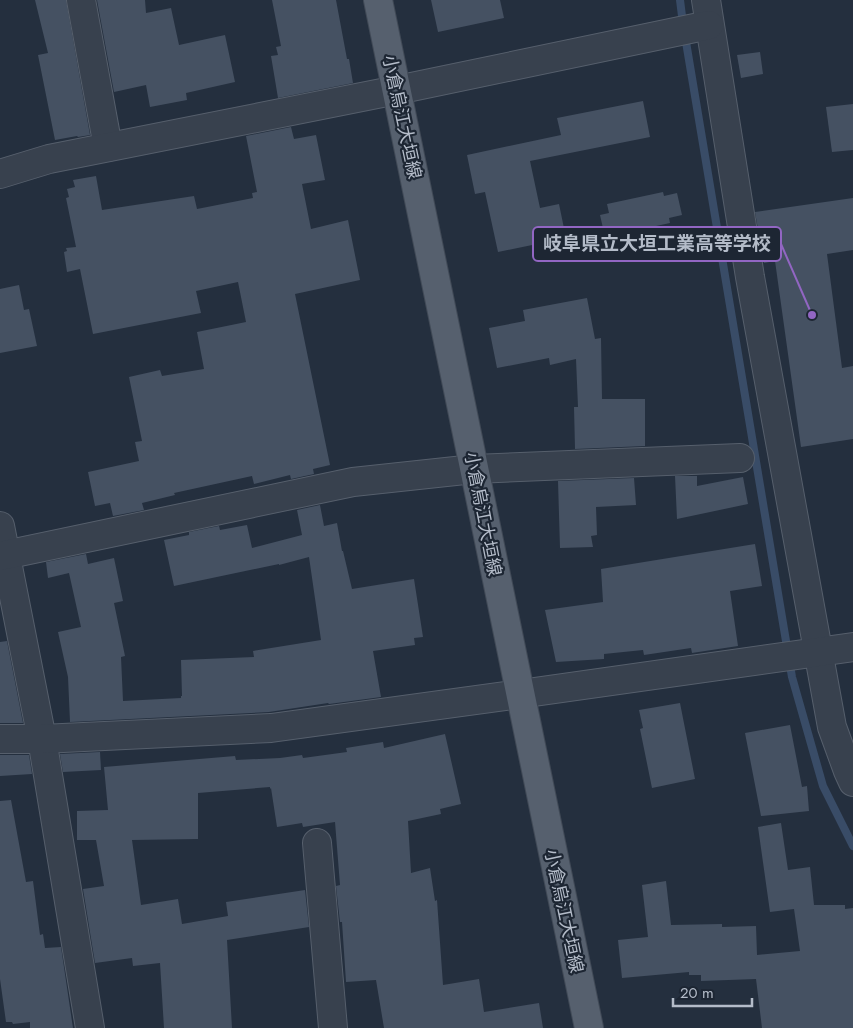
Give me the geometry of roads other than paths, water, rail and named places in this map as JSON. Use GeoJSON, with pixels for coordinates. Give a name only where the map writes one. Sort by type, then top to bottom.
{"type":"FeatureCollection","features":[{"type":"Feature","properties":{"kind":"main road","name":"小倉烏江大垣線"},"geometry":{"type":"LineString","coordinates":[[378,0],[589,1028]]}},
{"type":"Feature","properties":{"kind":"street"},"geometry":{"type":"LineString","coordinates":[[81,0],[108,147]]}},
{"type":"Feature","properties":{"kind":"street"},"geometry":{"type":"LineString","coordinates":[[0,174],[49,159],[397,90],[671,32],[705,17],[814,652],[832,727],[853,782]]}},
{"type":"Feature","properties":{"kind":"street"},"geometry":{"type":"LineString","coordinates":[[3,555],[353,482],[474,468],[740,458]]}},
{"type":"Feature","properties":{"kind":"street"},"geometry":{"type":"LineString","coordinates":[[0,526],[3,555],[42,740],[90,1028]]}},
{"type":"Feature","properties":{"kind":"street"},"geometry":{"type":"LineString","coordinates":[[0,739],[42,740],[271,728],[853,647]]}},
{"type":"Feature","properties":{"kind":"street"},"geometry":{"type":"LineString","coordinates":[[317,843],[333,1028]]}},
{"type":"Feature","properties":{"kind":"waterway"},"geometry":{"type":"LineString","coordinates":[[680,0],[683,24]]}},
{"type":"Feature","properties":{"kind":"waterway"},"geometry":{"type":"LineString","coordinates":[[685,36],[792,677],[823,786],[853,846]]}},
{"type":"Feature","properties":{"kind":"place","name":"岐阜県立大垣工業高等学校"},"geometry":{"type":"Point","coordinates":[812,315]}}]}
